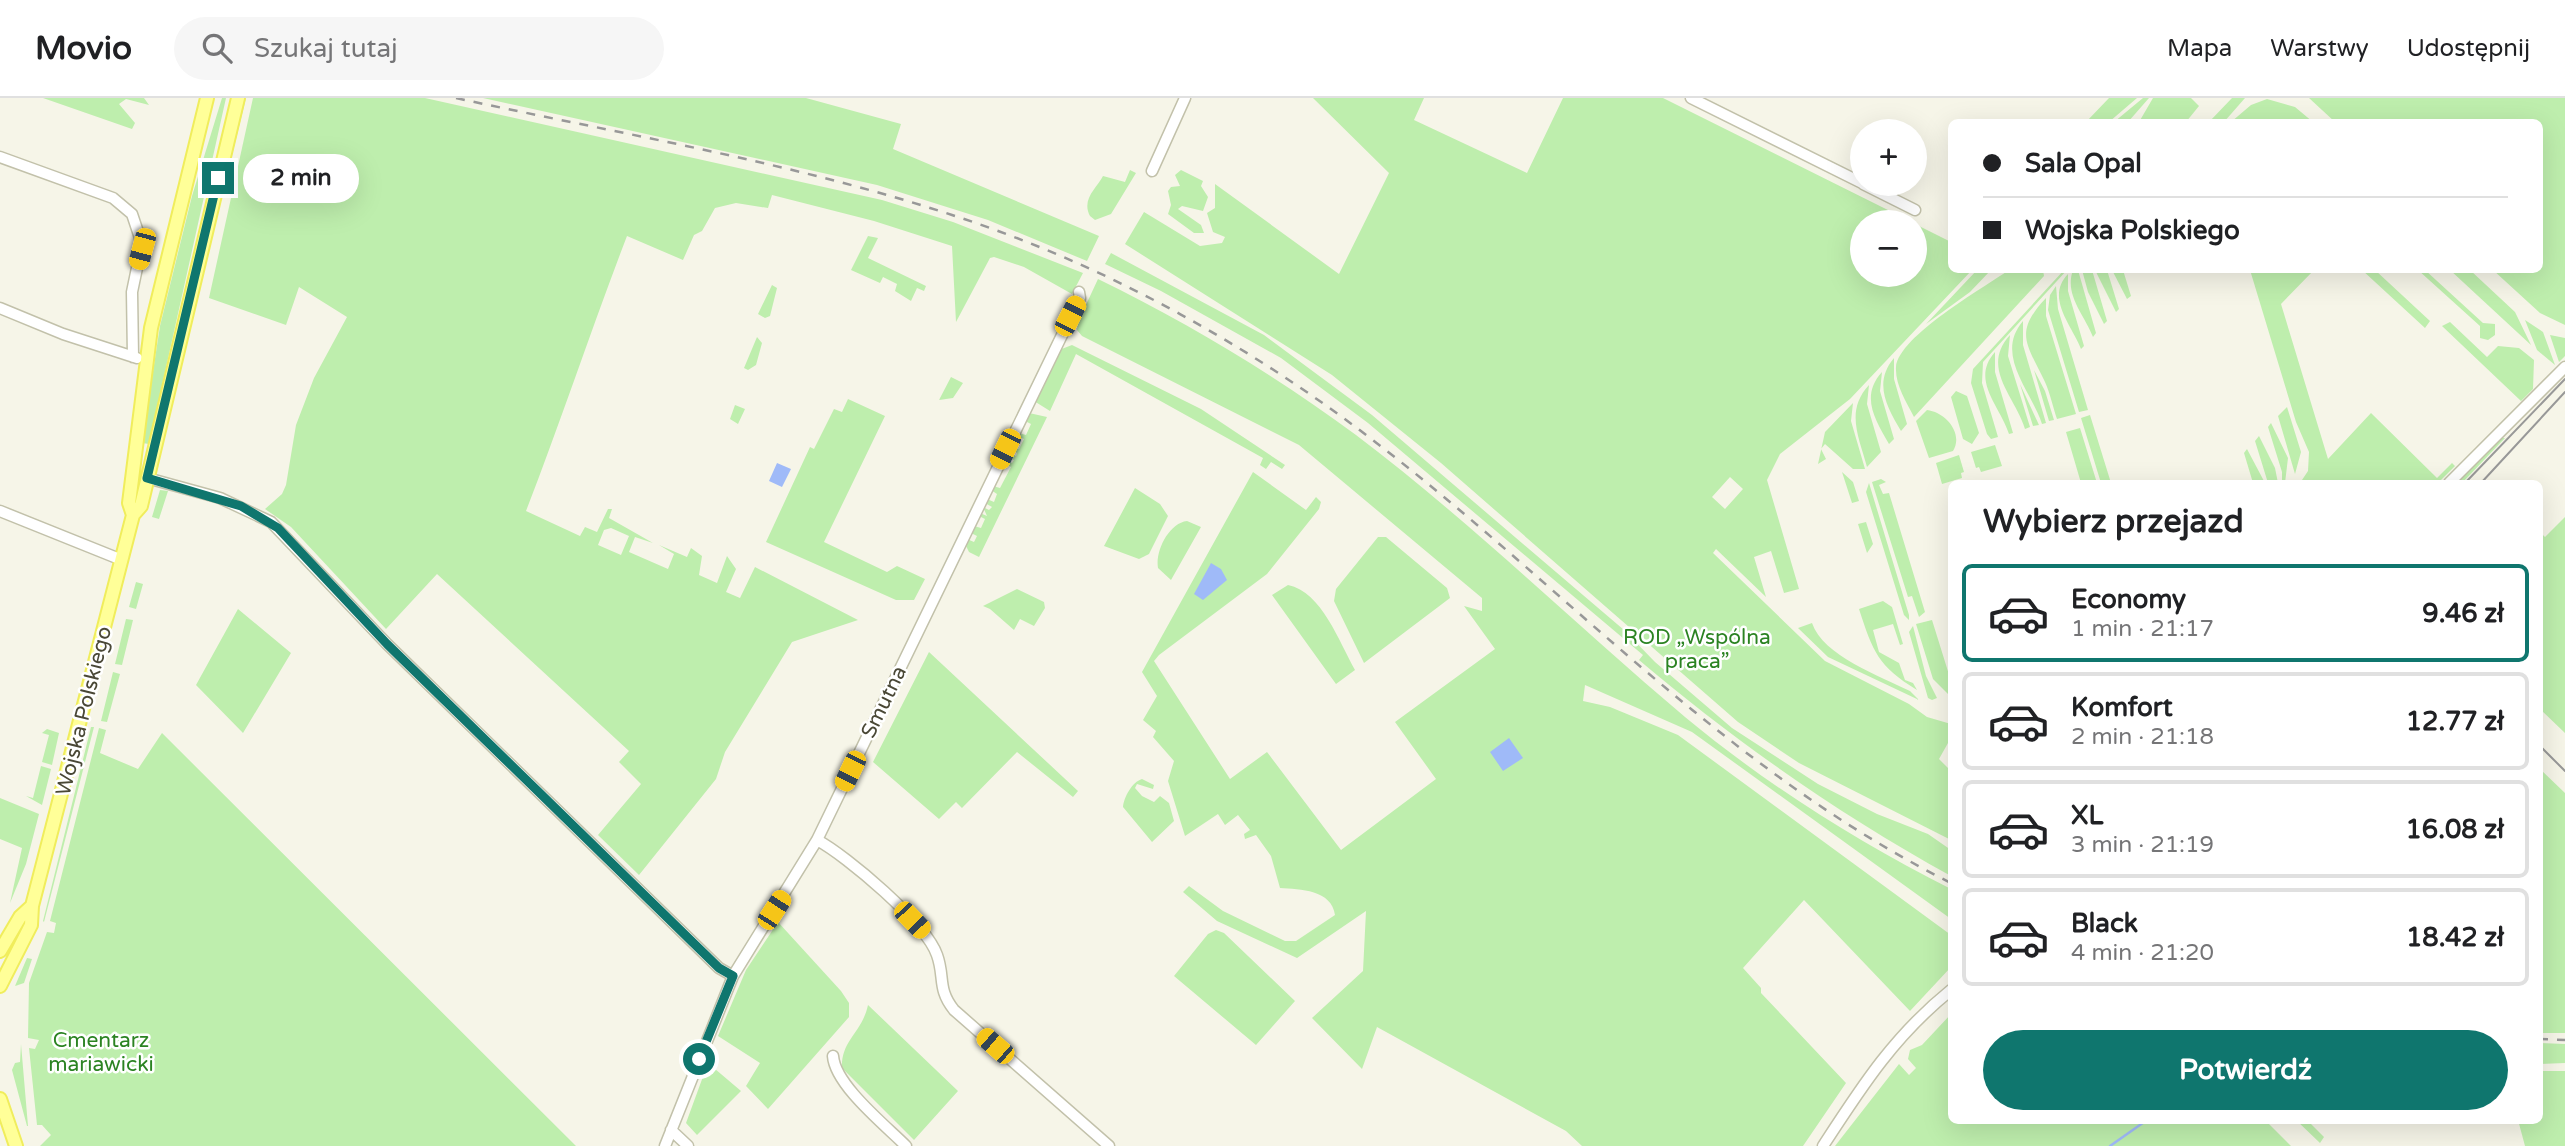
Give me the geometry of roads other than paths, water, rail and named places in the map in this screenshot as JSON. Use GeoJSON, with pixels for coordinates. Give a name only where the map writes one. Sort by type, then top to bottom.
{"type":"FeatureCollection","features":[{"type":"Feature","properties":{"kind":"main road","name":"Wojska Polskiego"},"geometry":{"type":"LineString","coordinates":[[133,515],[129,503],[146,362],[164,271],[207,98]]}},
{"type":"Feature","properties":{"kind":"main road","name":"Wojska Polskiego"},"geometry":{"type":"LineString","coordinates":[[0,986],[32,925],[33,906],[133,515],[141,506],[238,98]]}},
{"type":"Feature","properties":{"kind":"main road","name":"Wojska Polskiego"},"geometry":{"type":"LineString","coordinates":[[0,951],[20,917],[33,906]]}},
{"type":"Feature","properties":{"kind":"main road"},"geometry":{"type":"LineString","coordinates":[[0,1099],[16,1146]]}},
{"type":"Feature","properties":{"kind":"street"},"geometry":{"type":"LineString","coordinates":[[1152,171],[1185,98]]}},
{"type":"Feature","properties":{"kind":"street"},"geometry":{"type":"LineString","coordinates":[[1691,98],[1850,177]]}},
{"type":"Feature","properties":{"kind":"street"},"geometry":{"type":"LineString","coordinates":[[0,157],[113,198],[132,214],[142,244],[132,292],[133,357]]}},
{"type":"Feature","properties":{"kind":"street"},"geometry":{"type":"LineString","coordinates":[[1888,196],[1915,210]]}},
{"type":"Feature","properties":{"kind":"street","name":"Smutna"},"geometry":{"type":"LineString","coordinates":[[665,1146],[733,976],[817,841],[1080,298],[1079,292]]}},
{"type":"Feature","properties":{"kind":"street"},"geometry":{"type":"LineString","coordinates":[[0,308],[63,334],[146,362]]}},
{"type":"Feature","properties":{"kind":"street"},"geometry":{"type":"LineString","coordinates":[[2452,480],[2565,367]]}},
{"type":"Feature","properties":{"kind":"street"},"geometry":{"type":"LineString","coordinates":[[147,478],[220,498],[271,522],[387,644],[613,867],[719,968],[733,976]]}},
{"type":"Feature","properties":{"kind":"street"},"geometry":{"type":"LineString","coordinates":[[0,511],[122,560]]}},
{"type":"Feature","properties":{"kind":"street"},"geometry":{"type":"LineString","coordinates":[[817,841],[858,869],[926,934],[937,956],[942,992],[954,1010],[1109,1146]]}},
{"type":"Feature","properties":{"kind":"street"},"geometry":{"type":"LineString","coordinates":[[1823,1146],[1885,1054],[1911,1024],[1948,993]]}},
{"type":"Feature","properties":{"kind":"street"},"geometry":{"type":"LineString","coordinates":[[833,1056],[834,1069],[843,1082],[906,1146]]}},
{"type":"Feature","properties":{"kind":"street"},"geometry":{"type":"LineString","coordinates":[[671,1130],[688,1146]]}},
{"type":"Feature","properties":{"kind":"water"},"geometry":{"type":"Polygon","coordinates":[[[777,463],[791,469],[782,487],[769,481],[777,463]]]}},
{"type":"Feature","properties":{"kind":"water"},"geometry":{"type":"Polygon","coordinates":[[[1211,563],[1221,569],[1227,580],[1203,600],[1194,594],[1211,563]]]}},
{"type":"Feature","properties":{"kind":"water"},"geometry":{"type":"Polygon","coordinates":[[[1509,738],[1523,758],[1503,771],[1490,752],[1509,738]]]}},
{"type":"Feature","properties":{"kind":"waterway"},"geometry":{"type":"LineString","coordinates":[[2110,1146],[2141,1124]]}},
{"type":"Feature","properties":{"kind":"tram line"},"geometry":{"type":"LineString","coordinates":[[2468,480],[2565,379]]}},
{"type":"Feature","properties":{"kind":"tram line"},"geometry":{"type":"LineString","coordinates":[[2484,480],[2565,392]]}},
{"type":"Feature","properties":{"kind":"tram line"},"geometry":{"type":"LineString","coordinates":[[2543,749],[2565,771]]}},
{"type":"Feature","properties":{"kind":"railway"},"geometry":{"type":"LineString","coordinates":[[456,98],[706,150],[891,196],[1004,233],[1055,253],[1155,301],[1251,355],[1342,417],[1418,476],[1710,724],[1786,782],[1866,835],[1948,881]]}},
{"type":"Feature","properties":{"kind":"railway"},"geometry":{"type":"LineString","coordinates":[[2543,1039],[2565,1040]]}},
{"type":"Feature","properties":{"kind":"park label","name":"ROD „Wspólna praca”"},"geometry":{"type":"Point","coordinates":[1697,649]}},
{"type":"Feature","properties":{"kind":"park label","name":"Cmentarz mariawicki"},"geometry":{"type":"Point","coordinates":[101,1052]}}]}
